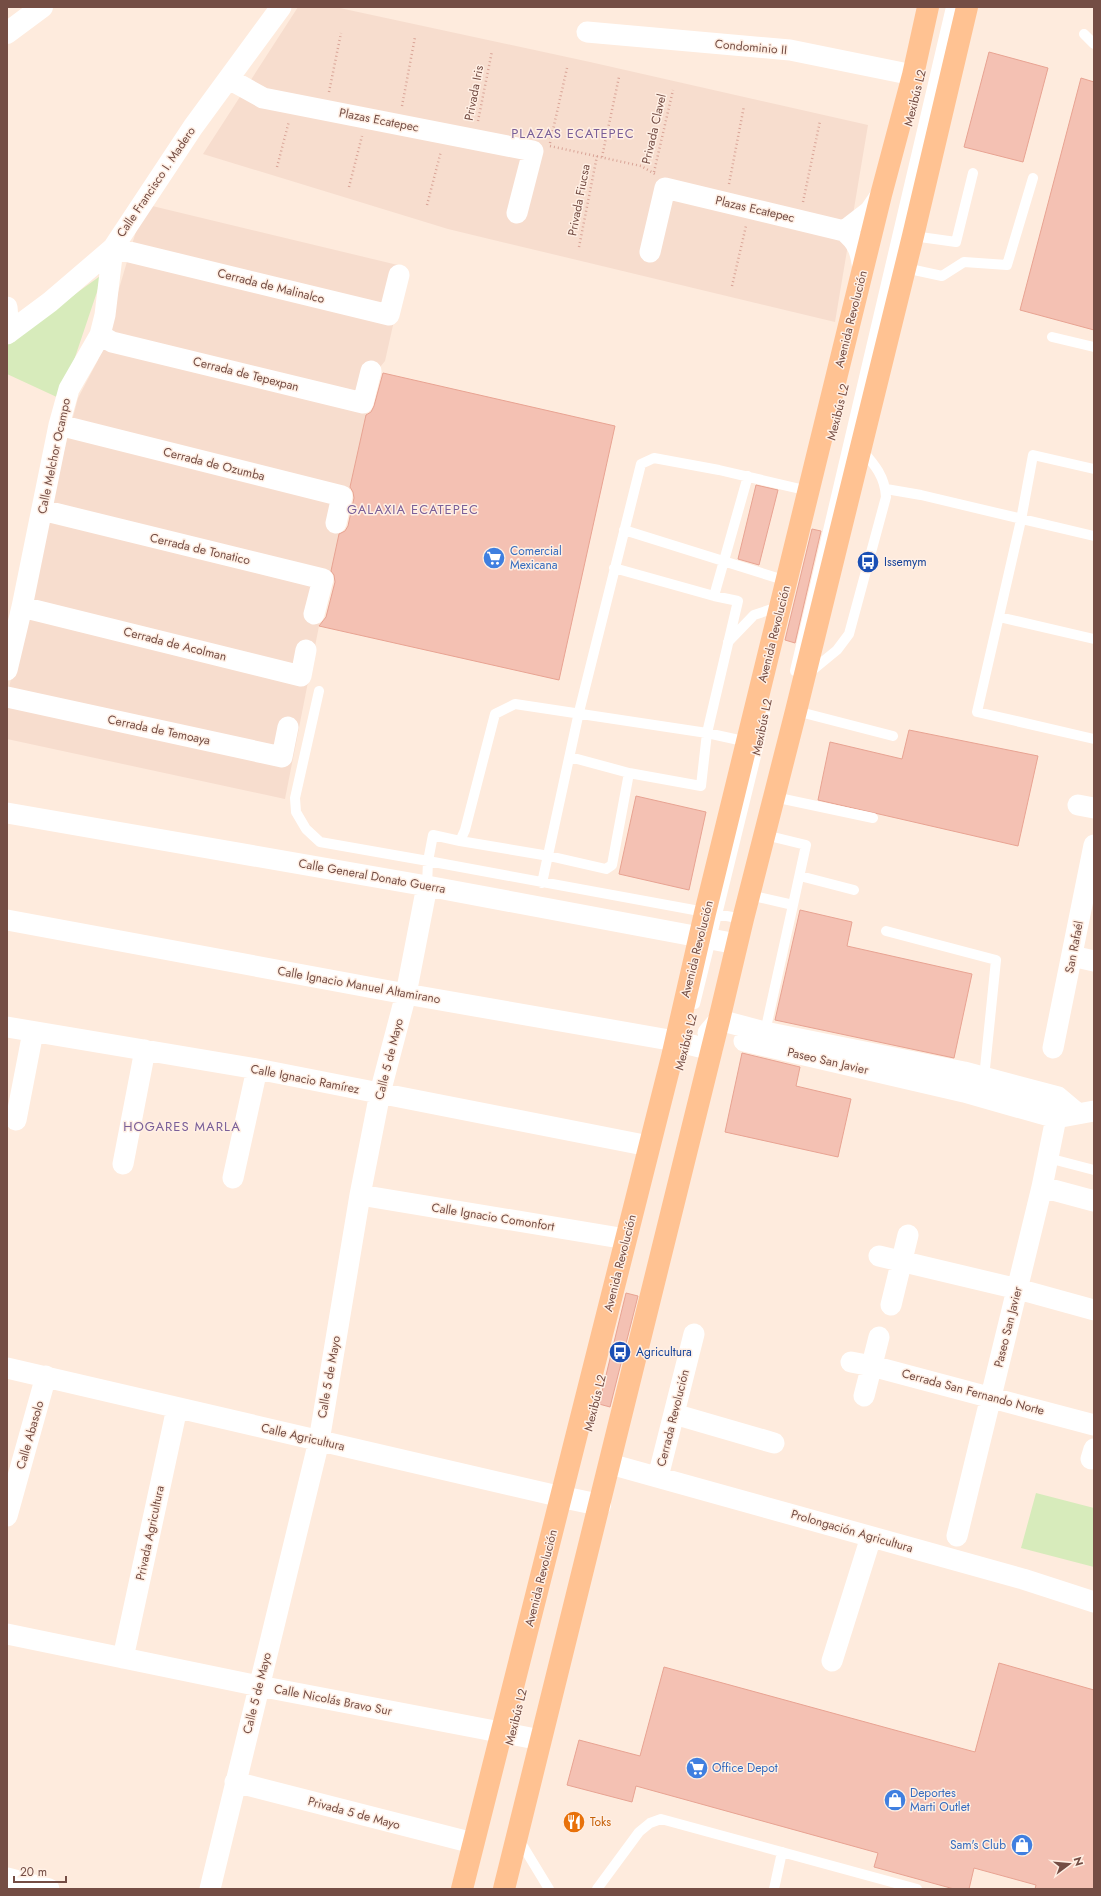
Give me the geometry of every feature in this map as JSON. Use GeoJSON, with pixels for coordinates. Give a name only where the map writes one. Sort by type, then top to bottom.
{"type":"FeatureCollection","features":[{"type":"Feature","properties":{"kind":"main road"},"geometry":{"type":"LineString","coordinates":[[7,33],[42,7]]}},
{"type":"Feature","properties":{"kind":"main road","name":"Avenida Revolución"},"geometry":{"type":"LineString","coordinates":[[504,1889],[517,1837],[537,1739],[596,1505],[610,1464],[700,1039],[719,941],[711,914],[748,742],[781,606],[794,581],[863,270],[913,75],[928,7]]}},
{"type":"Feature","properties":{"kind":"main road","name":"Avenida Revolución"},"geometry":{"type":"LineString","coordinates":[[462,1889],[473,1843],[507,1733],[566,1498],[649,1146],[700,1039],[719,941],[738,919],[749,895],[774,797],[798,679],[860,448],[913,236],[967,7]]}},
{"type":"Feature","properties":{"kind":"main road","name":"Calle Agricultura"},"geometry":{"type":"LineString","coordinates":[[566,1498],[596,1505]]}},
{"type":"Feature","properties":{"kind":"street","name":"Calle Francisco I. Madero"},"geometry":{"type":"LineString","coordinates":[[8,334],[50,302],[113,248],[193,127],[281,7]]}},
{"type":"Feature","properties":{"kind":"street","name":"Condominio II"},"geometry":{"type":"LineString","coordinates":[[587,32],[790,50],[913,75]]}},
{"type":"Feature","properties":{"kind":"street","name":"Plazas Ecatepec"},"geometry":{"type":"LineString","coordinates":[[229,79],[263,98],[445,134],[541,148]]}},
{"type":"Feature","properties":{"kind":"street"},"geometry":{"type":"LineString","coordinates":[[517,213],[541,148]]}},
{"type":"Feature","properties":{"kind":"street","name":"Plazas Ecatepec"},"geometry":{"type":"LineString","coordinates":[[659,180],[726,202],[844,231]]}},
{"type":"Feature","properties":{"kind":"street"},"geometry":{"type":"LineString","coordinates":[[650,252],[659,180]]}},
{"type":"Feature","properties":{"kind":"street"},"geometry":{"type":"LineString","coordinates":[[863,270],[861,252],[856,241],[844,231],[870,210],[881,195]]}},
{"type":"Feature","properties":{"kind":"street","name":"Cerrada de Malinalco"},"geometry":{"type":"LineString","coordinates":[[113,248],[389,315],[399,275]]}},
{"type":"Feature","properties":{"kind":"street","name":"Calle Melchor Ocampo"},"geometry":{"type":"LineString","coordinates":[[7,670],[22,607],[59,425],[69,390],[100,335],[105,315],[113,248]]}},
{"type":"Feature","properties":{"kind":"street"},"geometry":{"type":"LineString","coordinates":[[7,307],[8,334]]}},
{"type":"Feature","properties":{"kind":"street","name":"Cerrada de Tepexpan"},"geometry":{"type":"LineString","coordinates":[[100,335],[112,342],[363,402],[372,371]]}},
{"type":"Feature","properties":{"kind":"street","name":"Cerrada de Ozumba"},"geometry":{"type":"LineString","coordinates":[[59,425],[342,496],[336,523]]}},
{"type":"Feature","properties":{"kind":"street","name":"Cerrada de Tonatico"},"geometry":{"type":"LineString","coordinates":[[42,510],[323,579],[314,614]]}},
{"type":"Feature","properties":{"kind":"street","name":"Cerrada de Acolman"},"geometry":{"type":"LineString","coordinates":[[22,607],[301,676],[306,650]]}},
{"type":"Feature","properties":{"kind":"street","name":"Cerrada de Temoaya"},"geometry":{"type":"LineString","coordinates":[[7,697],[282,757],[288,727]]}},
{"type":"Feature","properties":{"kind":"street","name":"Calle General Donato Guerra"},"geometry":{"type":"LineString","coordinates":[[7,813],[427,886],[719,941]]}},
{"type":"Feature","properties":{"kind":"street","name":"San Rafaél"},"geometry":{"type":"LineString","coordinates":[[1052,1048],[1094,845]]}},
{"type":"Feature","properties":{"kind":"street","name":"Calle 5 de Mayo"},"geometry":{"type":"LineString","coordinates":[[210,1889],[319,1441],[360,1195],[380,1094],[406,994],[427,886]]}},
{"type":"Feature","properties":{"kind":"street","name":"Calle Ignacio Manuel Altamirano"},"geometry":{"type":"LineString","coordinates":[[7,920],[406,994],[700,1039]]}},
{"type":"Feature","properties":{"kind":"street"},"geometry":{"type":"LineString","coordinates":[[1072,956],[1094,961]]}},
{"type":"Feature","properties":{"kind":"street","name":"Calle Ignacio Ramírez"},"geometry":{"type":"LineString","coordinates":[[7,1027],[257,1069],[649,1146]]}},
{"type":"Feature","properties":{"kind":"street"},"geometry":{"type":"LineString","coordinates":[[16,1120],[33,1032]]}},
{"type":"Feature","properties":{"kind":"street","name":"Paseo San Javier"},"geometry":{"type":"LineString","coordinates":[[700,1039],[766,1032],[939,1077],[980,1096],[1086,1112]]}},
{"type":"Feature","properties":{"kind":"street","name":"Paseo San Javier"},"geometry":{"type":"LineString","coordinates":[[700,1039],[939,1077],[984,1078],[1057,1108]]}},
{"type":"Feature","properties":{"kind":"street"},"geometry":{"type":"LineString","coordinates":[[123,1164],[145,1050]]}},
{"type":"Feature","properties":{"kind":"street"},"geometry":{"type":"LineString","coordinates":[[233,1178],[257,1069]]}},
{"type":"Feature","properties":{"kind":"street","name":"Paseo San Javier"},"geometry":{"type":"LineString","coordinates":[[957,1536],[1042,1187],[1057,1108]]}},
{"type":"Feature","properties":{"kind":"street"},"geometry":{"type":"LineString","coordinates":[[1042,1187],[1094,1201]]}},
{"type":"Feature","properties":{"kind":"street","name":"Calle Ignacio Comonfort"},"geometry":{"type":"LineString","coordinates":[[360,1195],[626,1239]]}},
{"type":"Feature","properties":{"kind":"street"},"geometry":{"type":"LineString","coordinates":[[891,1305],[908,1235]]}},
{"type":"Feature","properties":{"kind":"street"},"geometry":{"type":"LineString","coordinates":[[879,1256],[902,1260],[1018,1289],[1094,1310]]}},
{"type":"Feature","properties":{"kind":"street","name":"Cerrada Revolución"},"geometry":{"type":"LineString","coordinates":[[658,1477],[694,1334]]}},
{"type":"Feature","properties":{"kind":"street"},"geometry":{"type":"LineString","coordinates":[[864,1396],[879,1337]]}},
{"type":"Feature","properties":{"kind":"street","name":"Cerrada San Fernando Norte"},"geometry":{"type":"LineString","coordinates":[[851,1362],[872,1366],[1094,1425]]}},
{"type":"Feature","properties":{"kind":"street","name":"Calle Agricultura"},"geometry":{"type":"LineString","coordinates":[[7,1368],[566,1498]]}},
{"type":"Feature","properties":{"kind":"street","name":"Calle Abasolo"},"geometry":{"type":"LineString","coordinates":[[7,1516],[46,1376]]}},
{"type":"Feature","properties":{"kind":"street","name":"Privada Agricultura"},"geometry":{"type":"LineString","coordinates":[[123,1658],[177,1408]]}},
{"type":"Feature","properties":{"kind":"street"},"geometry":{"type":"LineString","coordinates":[[674,1414],[774,1443]]}},
{"type":"Feature","properties":{"kind":"street","name":"Prolongación Agricultura"},"geometry":{"type":"LineString","coordinates":[[610,1464],[1023,1579],[1094,1602]]}},
{"type":"Feature","properties":{"kind":"street"},"geometry":{"type":"LineString","coordinates":[[832,1662],[871,1537]]}},
{"type":"Feature","properties":{"kind":"street","name":"Calle Nicolás Bravo Sur"},"geometry":{"type":"LineString","coordinates":[[7,1634],[259,1686],[537,1739]]}},
{"type":"Feature","properties":{"kind":"street","name":"Privada 5 de Mayo"},"geometry":{"type":"LineString","coordinates":[[235,1782],[473,1843]]}},
{"type":"Feature","properties":{"kind":"street"},"geometry":{"type":"LineString","coordinates":[[8,1882],[49,1889]]}},
{"type":"Feature","properties":{"kind":"lane","name":"Mexibús L2"},"geometry":{"type":"LineString","coordinates":[[807,539],[812,505],[937,7]]}},
{"type":"Feature","properties":{"kind":"lane","name":"Mexibús L2"},"geometry":{"type":"LineString","coordinates":[[798,679],[950,7]]}},
{"type":"Feature","properties":{"kind":"lane"},"geometry":{"type":"LineString","coordinates":[[1084,34],[1094,44]]}},
{"type":"Feature","properties":{"kind":"lane"},"geometry":{"type":"LineString","coordinates":[[913,236],[956,242],[974,173]]}},
{"type":"Feature","properties":{"kind":"lane"},"geometry":{"type":"LineString","coordinates":[[905,268],[942,276],[964,262],[1007,265],[1033,178]]}},
{"type":"Feature","properties":{"kind":"lane"},"geometry":{"type":"LineString","coordinates":[[1052,337],[1094,347]]}},
{"type":"Feature","properties":{"kind":"lane"},"geometry":{"type":"LineString","coordinates":[[798,679],[837,650],[849,634],[886,496],[886,489],[880,472],[860,448]]}},
{"type":"Feature","properties":{"kind":"lane"},"geometry":{"type":"LineString","coordinates":[[1094,469],[1033,455],[1021,520],[977,712],[1094,738]]}},
{"type":"Feature","properties":{"kind":"lane"},"geometry":{"type":"LineString","coordinates":[[542,883],[579,712],[641,464],[654,458],[748,476],[812,505]]}},
{"type":"Feature","properties":{"kind":"lane"},"geometry":{"type":"LineString","coordinates":[[714,596],[748,476]]}},
{"type":"Feature","properties":{"kind":"lane"},"geometry":{"type":"LineString","coordinates":[[886,489],[1094,536]]}},
{"type":"Feature","properties":{"kind":"lane"},"geometry":{"type":"LineString","coordinates":[[624,530],[724,562],[794,581]]}},
{"type":"Feature","properties":{"kind":"lane"},"geometry":{"type":"LineString","coordinates":[[570,757],[629,773],[702,786],[707,733],[727,642],[738,601],[714,596],[614,568]]}},
{"type":"Feature","properties":{"kind":"lane"},"geometry":{"type":"LineString","coordinates":[[727,642],[754,615],[781,606]]}},
{"type":"Feature","properties":{"kind":"lane"},"geometry":{"type":"LineString","coordinates":[[999,617],[1094,639]]}},
{"type":"Feature","properties":{"kind":"lane"},"geometry":{"type":"LineString","coordinates":[[319,692],[295,798],[296,812],[306,829],[320,842],[428,860],[542,883],[738,919]]}},
{"type":"Feature","properties":{"kind":"lane","name":"Mexibús L2"},"geometry":{"type":"LineString","coordinates":[[711,914],[760,740],[770,693]]}},
{"type":"Feature","properties":{"kind":"lane"},"geometry":{"type":"LineString","coordinates":[[460,841],[465,830],[495,714],[515,704],[579,712],[707,733],[748,742]]}},
{"type":"Feature","properties":{"kind":"lane","name":"Mexibús L2"},"geometry":{"type":"LineString","coordinates":[[738,919],[792,714]]}},
{"type":"Feature","properties":{"kind":"lane"},"geometry":{"type":"LineString","coordinates":[[792,714],[893,736]]}},
{"type":"Feature","properties":{"kind":"lane"},"geometry":{"type":"LineString","coordinates":[[427,886],[428,860],[433,835],[549,856],[606,869],[612,865],[629,773]]}},
{"type":"Feature","properties":{"kind":"lane"},"geometry":{"type":"LineString","coordinates":[[774,797],[872,818]]}},
{"type":"Feature","properties":{"kind":"lane"},"geometry":{"type":"LineString","coordinates":[[765,835],[806,845],[766,1032]]}},
{"type":"Feature","properties":{"kind":"lane"},"geometry":{"type":"LineString","coordinates":[[800,876],[854,890]]}},
{"type":"Feature","properties":{"kind":"lane"},"geometry":{"type":"LineString","coordinates":[[749,895],[794,905]]}},
{"type":"Feature","properties":{"kind":"lane"},"geometry":{"type":"LineString","coordinates":[[886,931],[996,960],[984,1078]]}},
{"type":"Feature","properties":{"kind":"lane","name":"Mexibús L2"},"geometry":{"type":"LineString","coordinates":[[693,1013],[719,941]]}},
{"type":"Feature","properties":{"kind":"lane","name":"Mexibús L2"},"geometry":{"type":"LineString","coordinates":[[566,1498],[700,1039]]}},
{"type":"Feature","properties":{"kind":"lane","name":"Mexibús L2"},"geometry":{"type":"LineString","coordinates":[[596,1505],[700,1039]]}},
{"type":"Feature","properties":{"kind":"lane"},"geometry":{"type":"LineString","coordinates":[[1048,1158],[1094,1170]]}},
{"type":"Feature","properties":{"kind":"lane","name":"Mexibús L2"},"geometry":{"type":"LineString","coordinates":[[494,1806],[507,1733]]}},
{"type":"Feature","properties":{"kind":"lane","name":"Mexibús L2"},"geometry":{"type":"LineString","coordinates":[[497,1889],[537,1739]]}},
{"type":"Feature","properties":{"kind":"lane"},"geometry":{"type":"LineString","coordinates":[[597,1889],[639,1832],[650,1823],[661,1819],[917,1889]]}},
{"type":"Feature","properties":{"kind":"lane"},"geometry":{"type":"LineString","coordinates":[[517,1837],[549,1889]]}},
{"type":"Feature","properties":{"kind":"lane"},"geometry":{"type":"LineString","coordinates":[[774,1889],[782,1852]]}},
{"type":"Feature","properties":{"kind":"path"},"geometry":{"type":"LineString","coordinates":[[326,110],[341,33]]}},
{"type":"Feature","properties":{"kind":"path"},"geometry":{"type":"LineString","coordinates":[[399,124],[415,37]]}},
{"type":"Feature","properties":{"kind":"path","name":"Privada Iris"},"geometry":{"type":"LineString","coordinates":[[474,139],[492,51]]}},
{"type":"Feature","properties":{"kind":"path"},"geometry":{"type":"LineString","coordinates":[[567,68],[541,148],[597,156],[641,166],[659,180]]}},
{"type":"Feature","properties":{"kind":"path"},"geometry":{"type":"LineString","coordinates":[[602,157],[619,77]]}},
{"type":"Feature","properties":{"kind":"path","name":"Privada Clavel"},"geometry":{"type":"LineString","coordinates":[[659,180],[673,90]]}},
{"type":"Feature","properties":{"kind":"path"},"geometry":{"type":"LineString","coordinates":[[277,167],[293,104]]}},
{"type":"Feature","properties":{"kind":"path"},"geometry":{"type":"LineString","coordinates":[[726,202],[744,106]]}},
{"type":"Feature","properties":{"kind":"path"},"geometry":{"type":"LineString","coordinates":[[349,187],[367,118]]}},
{"type":"Feature","properties":{"kind":"path"},"geometry":{"type":"LineString","coordinates":[[800,220],[820,122]]}},
{"type":"Feature","properties":{"kind":"path"},"geometry":{"type":"LineString","coordinates":[[427,205],[445,134]]}},
{"type":"Feature","properties":{"kind":"path","name":"Privada Fiucsa"},"geometry":{"type":"LineString","coordinates":[[579,247],[597,156]]}},
{"type":"Feature","properties":{"kind":"path"},"geometry":{"type":"LineString","coordinates":[[732,286],[750,208]]}},
{"type":"Feature","properties":{"kind":"shaded area"},"geometry":{"type":"Polygon","coordinates":[[[298,7],[335,7],[590,62],[868,125],[835,322],[448,229],[203,154],[298,7]]]}},
{"type":"Feature","properties":{"kind":"shaded area"},"geometry":{"type":"Polygon","coordinates":[[[144,204],[406,267],[385,361],[376,372],[319,626],[285,799],[7,739],[7,698],[36,558],[78,398],[98,360],[144,204]]]}},
{"type":"Feature","properties":{"kind":"green space"},"geometry":{"type":"Polygon","coordinates":[[[103,274],[61,399],[7,374],[7,343],[103,274]]]}},
{"type":"Feature","properties":{"kind":"green space"},"geometry":{"type":"Polygon","coordinates":[[[1036,1493],[1094,1508],[1094,1567],[1021,1548],[1036,1493]]]}},
{"type":"Feature","properties":{"kind":"building"},"geometry":{"type":"Polygon","coordinates":[[[989,52],[1048,68],[1023,162],[964,147],[989,52]]]}},
{"type":"Feature","properties":{"kind":"building"},"geometry":{"type":"Polygon","coordinates":[[[1081,78],[1094,82],[1094,330],[1020,310],[1081,78]]]}},
{"type":"Feature","properties":{"kind":"building"},"geometry":{"type":"Polygon","coordinates":[[[383,373],[615,426],[559,680],[319,626],[326,617],[335,582],[334,575],[331,571],[339,534],[345,531],[348,526],[354,498],[350,487],[366,415],[371,412],[374,406],[383,373]]]}},
{"type":"Feature","properties":{"kind":"building"},"geometry":{"type":"Polygon","coordinates":[[[756,485],[778,490],[759,565],[738,559],[756,485]]]}},
{"type":"Feature","properties":{"kind":"building"},"geometry":{"type":"Polygon","coordinates":[[[812,529],[821,531],[795,643],[785,640],[812,529]]]}},
{"type":"Feature","properties":{"kind":"building"},"geometry":{"type":"Polygon","coordinates":[[[909,730],[1038,756],[1018,846],[818,800],[830,742],[902,759],[909,730]]]}},
{"type":"Feature","properties":{"kind":"building"},"geometry":{"type":"Polygon","coordinates":[[[636,796],[706,812],[689,890],[619,874],[636,796]]]}},
{"type":"Feature","properties":{"kind":"building"},"geometry":{"type":"Polygon","coordinates":[[[800,910],[852,922],[847,946],[972,974],[954,1058],[775,1020],[800,910]]]}},
{"type":"Feature","properties":{"kind":"building"},"geometry":{"type":"Polygon","coordinates":[[[742,1053],[800,1067],[796,1086],[851,1099],[838,1157],[725,1132],[742,1053]]]}},
{"type":"Feature","properties":{"kind":"building"},"geometry":{"type":"Polygon","coordinates":[[[626,1293],[638,1296],[610,1407],[599,1404],[626,1293]]]}},
{"type":"Feature","properties":{"kind":"building"},"geometry":{"type":"Polygon","coordinates":[[[999,1663],[1094,1690],[1094,1889],[1035,1889],[1036,1885],[974,1868],[969,1889],[954,1889],[874,1867],[878,1853],[636,1786],[632,1802],[567,1785],[579,1740],[640,1756],[664,1667],[975,1752],[999,1663]]]}},
{"type":"Feature","properties":{"kind":"place","name":"Comercial Mexicana"},"geometry":{"type":"Point","coordinates":[494,558]}},
{"type":"Feature","properties":{"kind":"place","name":"Issemym"},"geometry":{"type":"Point","coordinates":[868,562]}},
{"type":"Feature","properties":{"kind":"place","name":"Agricultura"},"geometry":{"type":"Point","coordinates":[620,1352]}},
{"type":"Feature","properties":{"kind":"place","name":"Office Depot"},"geometry":{"type":"Point","coordinates":[697,1768]}},
{"type":"Feature","properties":{"kind":"place","name":"Deportes Marti Outlet"},"geometry":{"type":"Point","coordinates":[895,1800]}},
{"type":"Feature","properties":{"kind":"place","name":"Toks"},"geometry":{"type":"Point","coordinates":[574,1822]}},
{"type":"Feature","properties":{"kind":"place","name":"Sam's Club"},"geometry":{"type":"Point","coordinates":[1022,1845]}},
{"type":"Feature","properties":{"kind":"district","name":"PLAZAS ECATEPEC"},"geometry":{"type":"Point","coordinates":[573,133]}},
{"type":"Feature","properties":{"kind":"district","name":"GALAXIA ECATEPEC"},"geometry":{"type":"Point","coordinates":[413,509]}},
{"type":"Feature","properties":{"kind":"district","name":"HOGARES MARLA"},"geometry":{"type":"Point","coordinates":[182,1126]}}]}
